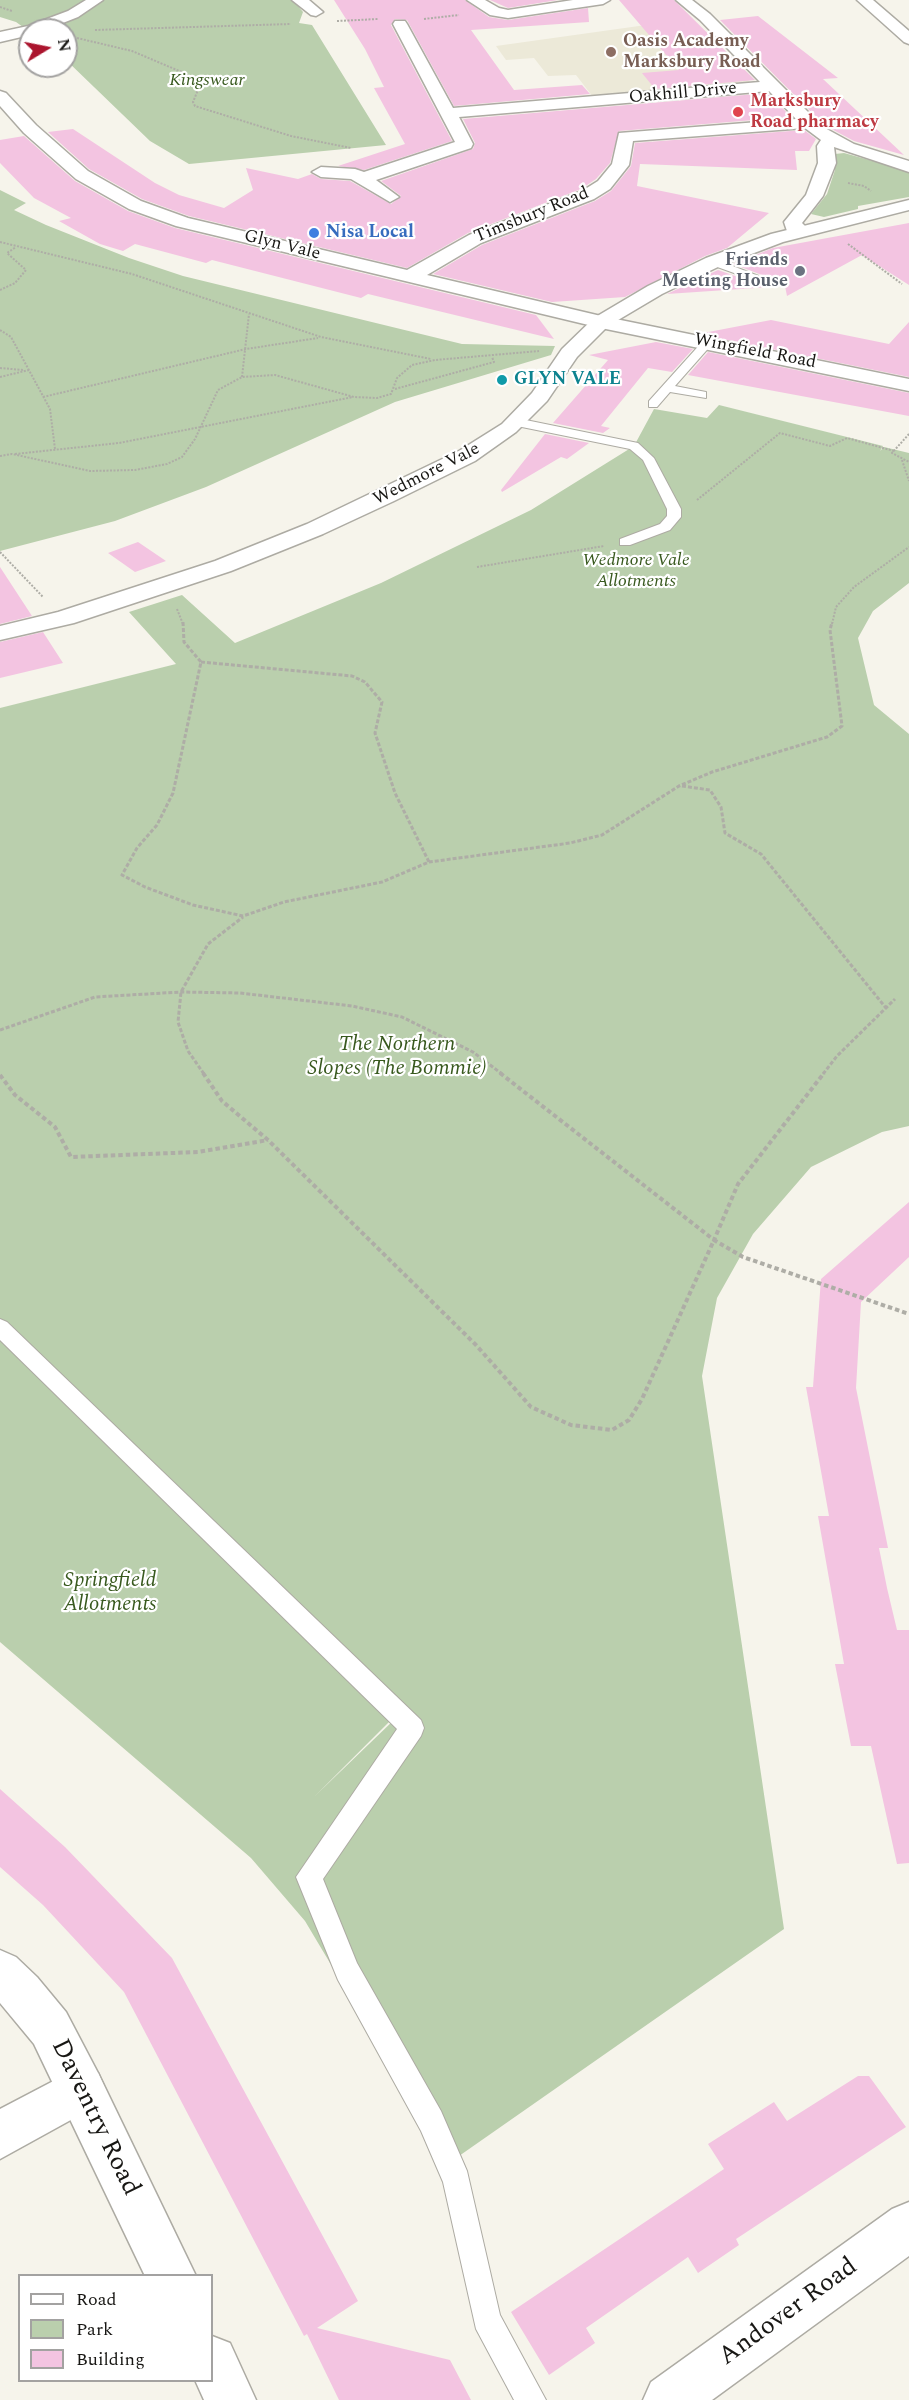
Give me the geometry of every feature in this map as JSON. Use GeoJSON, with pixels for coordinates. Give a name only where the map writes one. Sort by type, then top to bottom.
{"type":"FeatureCollection","features":[{"type":"Feature","properties":{"kind":"street"},"geometry":{"type":"LineString","coordinates":[[64,18],[96,0]]}},
{"type":"Feature","properties":{"kind":"street"},"geometry":{"type":"LineString","coordinates":[[299,0],[316,12]]}},
{"type":"Feature","properties":{"kind":"street"},"geometry":{"type":"LineString","coordinates":[[474,0],[489,10],[508,14],[603,0]]}},
{"type":"Feature","properties":{"kind":"street"},"geometry":{"type":"LineString","coordinates":[[683,0],[705,17],[811,123],[831,140],[877,158],[909,167]]}},
{"type":"Feature","properties":{"kind":"street"},"geometry":{"type":"LineString","coordinates":[[864,0],[909,39]]}},
{"type":"Feature","properties":{"kind":"street"},"geometry":{"type":"LineString","coordinates":[[365,178],[464,145],[465,142],[393,22]]}},
{"type":"Feature","properties":{"kind":"street"},"geometry":{"type":"LineString","coordinates":[[0,37],[18,33]]}},
{"type":"Feature","properties":{"kind":"street","name":"Oakhill Drive"},"geometry":{"type":"LineString","coordinates":[[449,113],[776,86]]}},
{"type":"Feature","properties":{"kind":"street","name":"Glyn Vale"},"geometry":{"type":"LineString","coordinates":[[0,96],[30,129],[82,175],[135,205],[182,222],[601,322]]}},
{"type":"Feature","properties":{"kind":"street","name":"Oakhill Drive"},"geometry":{"type":"LineString","coordinates":[[590,101],[614,133],[629,137]]}},
{"type":"Feature","properties":{"kind":"street"},"geometry":{"type":"LineString","coordinates":[[629,137],[811,123]]}},
{"type":"Feature","properties":{"kind":"street","name":"Timsbury Road"},"geometry":{"type":"LineString","coordinates":[[409,277],[475,238],[588,195],[604,185],[620,165],[629,137]]}},
{"type":"Feature","properties":{"kind":"street"},"geometry":{"type":"LineString","coordinates":[[801,231],[793,227],[793,222],[813,196],[827,163],[825,146],[831,140]]}},
{"type":"Feature","properties":{"kind":"street"},"geometry":{"type":"LineString","coordinates":[[321,172],[347,172],[365,178],[390,197]]}},
{"type":"Feature","properties":{"kind":"street","name":"Wedmore Vale"},"geometry":{"type":"LineString","coordinates":[[0,633],[65,618],[223,566],[315,529],[467,456],[516,422],[540,397],[569,353],[601,322],[655,290],[713,262],[801,231],[903,207]]}},
{"type":"Feature","properties":{"kind":"street","name":"Wingfield Road"},"geometry":{"type":"LineString","coordinates":[[601,322],[909,385]]}},
{"type":"Feature","properties":{"kind":"street","name":"Daventry Road"},"geometry":{"type":"LineString","coordinates":[[0,1972],[21,1992],[50,2028],[82,2089],[170,2274]]}},
{"type":"Feature","properties":{"kind":"street"},"geometry":{"type":"LineString","coordinates":[[0,2135],[82,2089]]}},
{"type":"Feature","properties":{"kind":"street","name":"Andover Road"},"geometry":{"type":"LineString","coordinates":[[669,2400],[909,2226]]}},
{"type":"Feature","properties":{"kind":"street"},"geometry":{"type":"LineString","coordinates":[[213,2363],[230,2400]]}},
{"type":"Feature","properties":{"kind":"lane"},"geometry":{"type":"LineString","coordinates":[[713,262],[763,280]]}},
{"type":"Feature","properties":{"kind":"lane"},"geometry":{"type":"LineString","coordinates":[[653,404],[707,343]]}},
{"type":"Feature","properties":{"kind":"lane"},"geometry":{"type":"LineString","coordinates":[[667,388],[702,395]]}},
{"type":"Feature","properties":{"kind":"lane"},"geometry":{"type":"LineString","coordinates":[[516,422],[634,446],[648,458],[674,509],[675,516],[665,527],[625,542]]}},
{"type":"Feature","properties":{"kind":"lane"},"geometry":{"type":"LineString","coordinates":[[0,1327],[412,1728],[309,1876],[348,1971],[431,2121],[457,2181],[486,2319],[531,2400]]}},
{"type":"Feature","properties":{"kind":"path"},"geometry":{"type":"LineString","coordinates":[[421,19],[489,10]]}},
{"type":"Feature","properties":{"kind":"path"},"geometry":{"type":"LineString","coordinates":[[337,21],[393,22]]}},
{"type":"Feature","properties":{"kind":"path"},"geometry":{"type":"LineString","coordinates":[[78,30],[294,24]]}},
{"type":"Feature","properties":{"kind":"path"},"geometry":{"type":"LineString","coordinates":[[78,38],[94,40],[132,51],[163,62],[184,73],[200,85],[193,102],[195,106],[237,117],[291,136],[361,152],[356,157],[361,162],[347,172]]}},
{"type":"Feature","properties":{"kind":"path"},"geometry":{"type":"LineString","coordinates":[[820,180],[864,186],[903,207]]}},
{"type":"Feature","properties":{"kind":"path"},"geometry":{"type":"LineString","coordinates":[[846,238],[845,241],[862,255],[902,284]]}},
{"type":"Feature","properties":{"kind":"path"},"geometry":{"type":"LineString","coordinates":[[0,242],[132,274],[321,337],[435,360]]}},
{"type":"Feature","properties":{"kind":"path"},"geometry":{"type":"LineString","coordinates":[[0,290],[15,283],[26,270],[7,253],[16,247]]}},
{"type":"Feature","properties":{"kind":"path"},"geometry":{"type":"LineString","coordinates":[[242,377],[249,314]]}},
{"type":"Feature","properties":{"kind":"path"},"geometry":{"type":"LineString","coordinates":[[0,330],[11,337],[50,409],[55,449]]}},
{"type":"Feature","properties":{"kind":"path"},"geometry":{"type":"LineString","coordinates":[[43,397],[246,349],[321,337]]}},
{"type":"Feature","properties":{"kind":"path"},"geometry":{"type":"LineString","coordinates":[[0,456],[119,443],[354,397],[377,398],[391,394],[395,389],[397,378],[412,365],[435,360],[492,357],[535,351],[569,353]]}},
{"type":"Feature","properties":{"kind":"path"},"geometry":{"type":"LineString","coordinates":[[395,389],[494,362],[492,357]]}},
{"type":"Feature","properties":{"kind":"path"},"geometry":{"type":"LineString","coordinates":[[0,368],[29,370]]}},
{"type":"Feature","properties":{"kind":"path"},"geometry":{"type":"LineString","coordinates":[[0,377],[29,370]]}},
{"type":"Feature","properties":{"kind":"path"},"geometry":{"type":"LineString","coordinates":[[12,454],[90,471],[135,470],[167,465],[182,457],[201,427],[218,390],[242,377],[265,375],[292,378],[354,397]]}},
{"type":"Feature","properties":{"kind":"path"},"geometry":{"type":"LineString","coordinates":[[675,516],[780,433],[830,446],[847,438],[894,451]]}},
{"type":"Feature","properties":{"kind":"path"},"geometry":{"type":"LineString","coordinates":[[894,451],[909,434]]}},
{"type":"Feature","properties":{"kind":"path"},"geometry":{"type":"LineString","coordinates":[[894,451],[892,453],[909,462]]}},
{"type":"Feature","properties":{"kind":"path"},"geometry":{"type":"LineString","coordinates":[[902,460],[909,481]]}},
{"type":"Feature","properties":{"kind":"path"},"geometry":{"type":"LineString","coordinates":[[477,567],[625,542]]}},
{"type":"Feature","properties":{"kind":"path"},"geometry":{"type":"LineString","coordinates":[[895,999],[837,1056],[738,1184],[642,1399],[629,1420],[612,1430],[571,1425],[531,1407],[476,1345],[268,1140],[222,1101],[188,1051],[177,1022],[181,992],[208,944],[243,916],[284,902],[382,882],[429,862],[570,843],[602,835],[679,786],[712,772],[804,746],[827,737],[842,726],[830,630],[836,607],[854,587],[909,547]]}},
{"type":"Feature","properties":{"kind":"path"},"geometry":{"type":"LineString","coordinates":[[0,552],[65,618]]}},
{"type":"Feature","properties":{"kind":"path"},"geometry":{"type":"LineString","coordinates":[[155,588],[173,600],[183,622],[184,642],[201,662],[352,676],[365,682],[370,691],[382,702],[375,733],[395,793],[429,862]]}},
{"type":"Feature","properties":{"kind":"path"},"geometry":{"type":"LineString","coordinates":[[201,662],[173,794],[157,825],[137,848],[122,875],[145,887],[193,905],[243,916]]}},
{"type":"Feature","properties":{"kind":"path"},"geometry":{"type":"LineString","coordinates":[[679,786],[710,790],[721,807],[726,833],[761,855],[886,1008]]}},
{"type":"Feature","properties":{"kind":"path"},"geometry":{"type":"LineString","coordinates":[[0,1030],[95,998],[181,992],[240,993],[352,1006],[402,1017],[473,1052],[714,1240],[742,1257],[909,1314]]}},
{"type":"Feature","properties":{"kind":"path"},"geometry":{"type":"LineString","coordinates":[[0,1076],[15,1095],[55,1127],[70,1157],[198,1152],[268,1140]]}},
{"type":"Feature","properties":{"kind":"shaded area","name":"Oasis Academy Marksbury Road"},"geometry":{"type":"Polygon","coordinates":[[[689,19],[753,85],[593,97],[576,75],[548,76],[534,58],[506,60],[496,46],[689,19]]]}},
{"type":"Feature","properties":{"kind":"green space","name":"Kingswear"},"geometry":{"type":"Polygon","coordinates":[[[0,0],[293,0],[303,12],[299,23],[312,25],[386,145],[189,164],[150,141],[78,72],[78,18],[18,18],[18,23],[0,17],[0,0]]]}},
{"type":"Feature","properties":{"kind":"green space"},"geometry":{"type":"Polygon","coordinates":[[[844,153],[909,171],[909,197],[858,206],[858,209],[824,217],[811,214],[827,194],[835,170],[835,154],[844,153]]]}},
{"type":"Feature","properties":{"kind":"green space"},"geometry":{"type":"Polygon","coordinates":[[[0,190],[26,203],[14,210],[129,258],[183,276],[462,344],[555,346],[551,355],[395,402],[206,487],[115,521],[0,551],[0,190]]]}},
{"type":"Feature","properties":{"kind":"green space","name":"The Northern Slopes (The Bommie)"},"geometry":{"type":"Polygon","coordinates":[[[719,405],[883,446],[880,451],[884,447],[909,453],[909,583],[873,611],[858,638],[874,705],[909,734],[909,1126],[882,1132],[811,1167],[753,1234],[717,1298],[702,1376],[784,1929],[449,2163],[305,1921],[251,1858],[0,1642],[0,1336],[394,1717],[315,1796],[396,1718],[0,1333],[0,708],[176,664],[129,612],[182,595],[235,643],[381,583],[531,510],[634,446],[654,409],[707,418],[719,405]]]}},
{"type":"Feature","properties":{"kind":"building"},"geometry":{"type":"Polygon","coordinates":[[[334,0],[465,0],[489,17],[508,20],[588,8],[589,22],[471,30],[514,90],[582,85],[590,94],[454,106],[407,20],[395,19],[391,25],[452,141],[364,170],[338,166],[405,144],[374,88],[384,87],[365,49],[334,0]]]}},
{"type":"Feature","properties":{"kind":"building"},"geometry":{"type":"Polygon","coordinates":[[[490,0],[558,0],[508,8],[490,0]]]}},
{"type":"Feature","properties":{"kind":"building"},"geometry":{"type":"Polygon","coordinates":[[[619,0],[674,0],[755,80],[655,89],[642,73],[679,70],[619,0]]]}},
{"type":"Feature","properties":{"kind":"building"},"geometry":{"type":"Polygon","coordinates":[[[758,16],[838,78],[823,79],[904,155],[854,141],[824,125],[720,20],[758,16]]]}},
{"type":"Feature","properties":{"kind":"building"},"geometry":{"type":"Polygon","coordinates":[[[768,93],[791,117],[619,131],[610,163],[596,179],[581,189],[468,233],[407,268],[189,216],[142,199],[89,169],[48,132],[73,129],[155,183],[179,195],[224,208],[253,190],[246,168],[298,179],[312,174],[321,179],[350,181],[391,204],[401,196],[381,181],[473,149],[475,143],[463,119],[768,93]]]}},
{"type":"Feature","properties":{"kind":"building"},"geometry":{"type":"Polygon","coordinates":[[[804,130],[816,139],[809,151],[795,151],[797,170],[640,164],[637,186],[769,213],[727,248],[705,256],[625,297],[552,302],[433,274],[482,245],[595,201],[611,191],[631,166],[635,143],[804,130]]]}},
{"type":"Feature","properties":{"kind":"building"},"geometry":{"type":"Polygon","coordinates":[[[24,136],[75,181],[128,211],[175,228],[536,315],[554,339],[368,294],[361,298],[212,260],[206,263],[135,244],[123,251],[100,244],[59,221],[71,218],[34,198],[0,163],[0,140],[24,136]]]}},
{"type":"Feature","properties":{"kind":"building"},"geometry":{"type":"Polygon","coordinates":[[[909,223],[909,285],[862,255],[787,296],[785,286],[667,294],[718,270],[758,284],[769,282],[770,278],[733,264],[773,248],[909,223]]]}},
{"type":"Feature","properties":{"kind":"building"},"geometry":{"type":"Polygon","coordinates":[[[771,320],[889,344],[909,322],[909,377],[698,334],[771,320]]]}},
{"type":"Feature","properties":{"kind":"building"},"geometry":{"type":"Polygon","coordinates":[[[656,342],[693,349],[672,372],[648,368],[601,426],[610,428],[603,433],[553,423],[608,360],[589,355],[656,342]]]}},
{"type":"Feature","properties":{"kind":"building"},"geometry":{"type":"Polygon","coordinates":[[[708,352],[909,393],[909,416],[688,375],[708,352]]]}},
{"type":"Feature","properties":{"kind":"building"},"geometry":{"type":"Polygon","coordinates":[[[545,434],[589,443],[567,459],[561,457],[502,492],[501,490],[545,434]]]}},
{"type":"Feature","properties":{"kind":"building"},"geometry":{"type":"Polygon","coordinates":[[[138,542],[166,561],[135,572],[108,553],[138,542]]]}},
{"type":"Feature","properties":{"kind":"building"},"geometry":{"type":"Polygon","coordinates":[[[0,567],[32,616],[0,624],[0,567]]]}},
{"type":"Feature","properties":{"kind":"building"},"geometry":{"type":"Polygon","coordinates":[[[43,632],[63,663],[0,678],[0,642],[43,632]]]}},
{"type":"Feature","properties":{"kind":"building"},"geometry":{"type":"Polygon","coordinates":[[[909,1202],[909,1257],[861,1302],[856,1388],[888,1548],[879,1548],[887,1588],[897,1630],[909,1630],[909,1863],[897,1864],[871,1746],[851,1746],[835,1664],[844,1664],[818,1516],[829,1516],[806,1387],[813,1387],[821,1279],[909,1202]]]}},
{"type":"Feature","properties":{"kind":"building"},"geometry":{"type":"Polygon","coordinates":[[[0,1789],[65,1847],[172,1958],[358,2301],[317,2328],[450,2360],[471,2400],[339,2400],[307,2334],[304,2336],[124,1992],[43,1905],[0,1867],[0,1789]]]}},
{"type":"Feature","properties":{"kind":"building"},"geometry":{"type":"Polygon","coordinates":[[[858,2076],[869,2076],[906,2127],[736,2239],[739,2245],[698,2273],[688,2257],[586,2328],[595,2343],[549,2375],[511,2312],[724,2169],[708,2144],[774,2102],[787,2121],[858,2076]]]}},
{"type":"Feature","properties":{"kind":"place","name":"Oasis Academy Marksbury Road"},"geometry":{"type":"Point","coordinates":[611,52]}},
{"type":"Feature","properties":{"kind":"place","name":"Marksbury Road pharmacy"},"geometry":{"type":"Point","coordinates":[738,112]}},
{"type":"Feature","properties":{"kind":"place","name":"Nisa Local"},"geometry":{"type":"Point","coordinates":[314,233]}},
{"type":"Feature","properties":{"kind":"place","name":"Friends Meeting House"},"geometry":{"type":"Point","coordinates":[800,271]}},
{"type":"Feature","properties":{"kind":"place","name":"GLYN VALE"},"geometry":{"type":"Point","coordinates":[502,380]}},
{"type":"Feature","properties":{"kind":"park label","name":"Wedmore Vale Allotments"},"geometry":{"type":"Point","coordinates":[636,571]}},
{"type":"Feature","properties":{"kind":"park label","name":"Springfield Allotments"},"geometry":{"type":"Point","coordinates":[110,1594]}}]}
